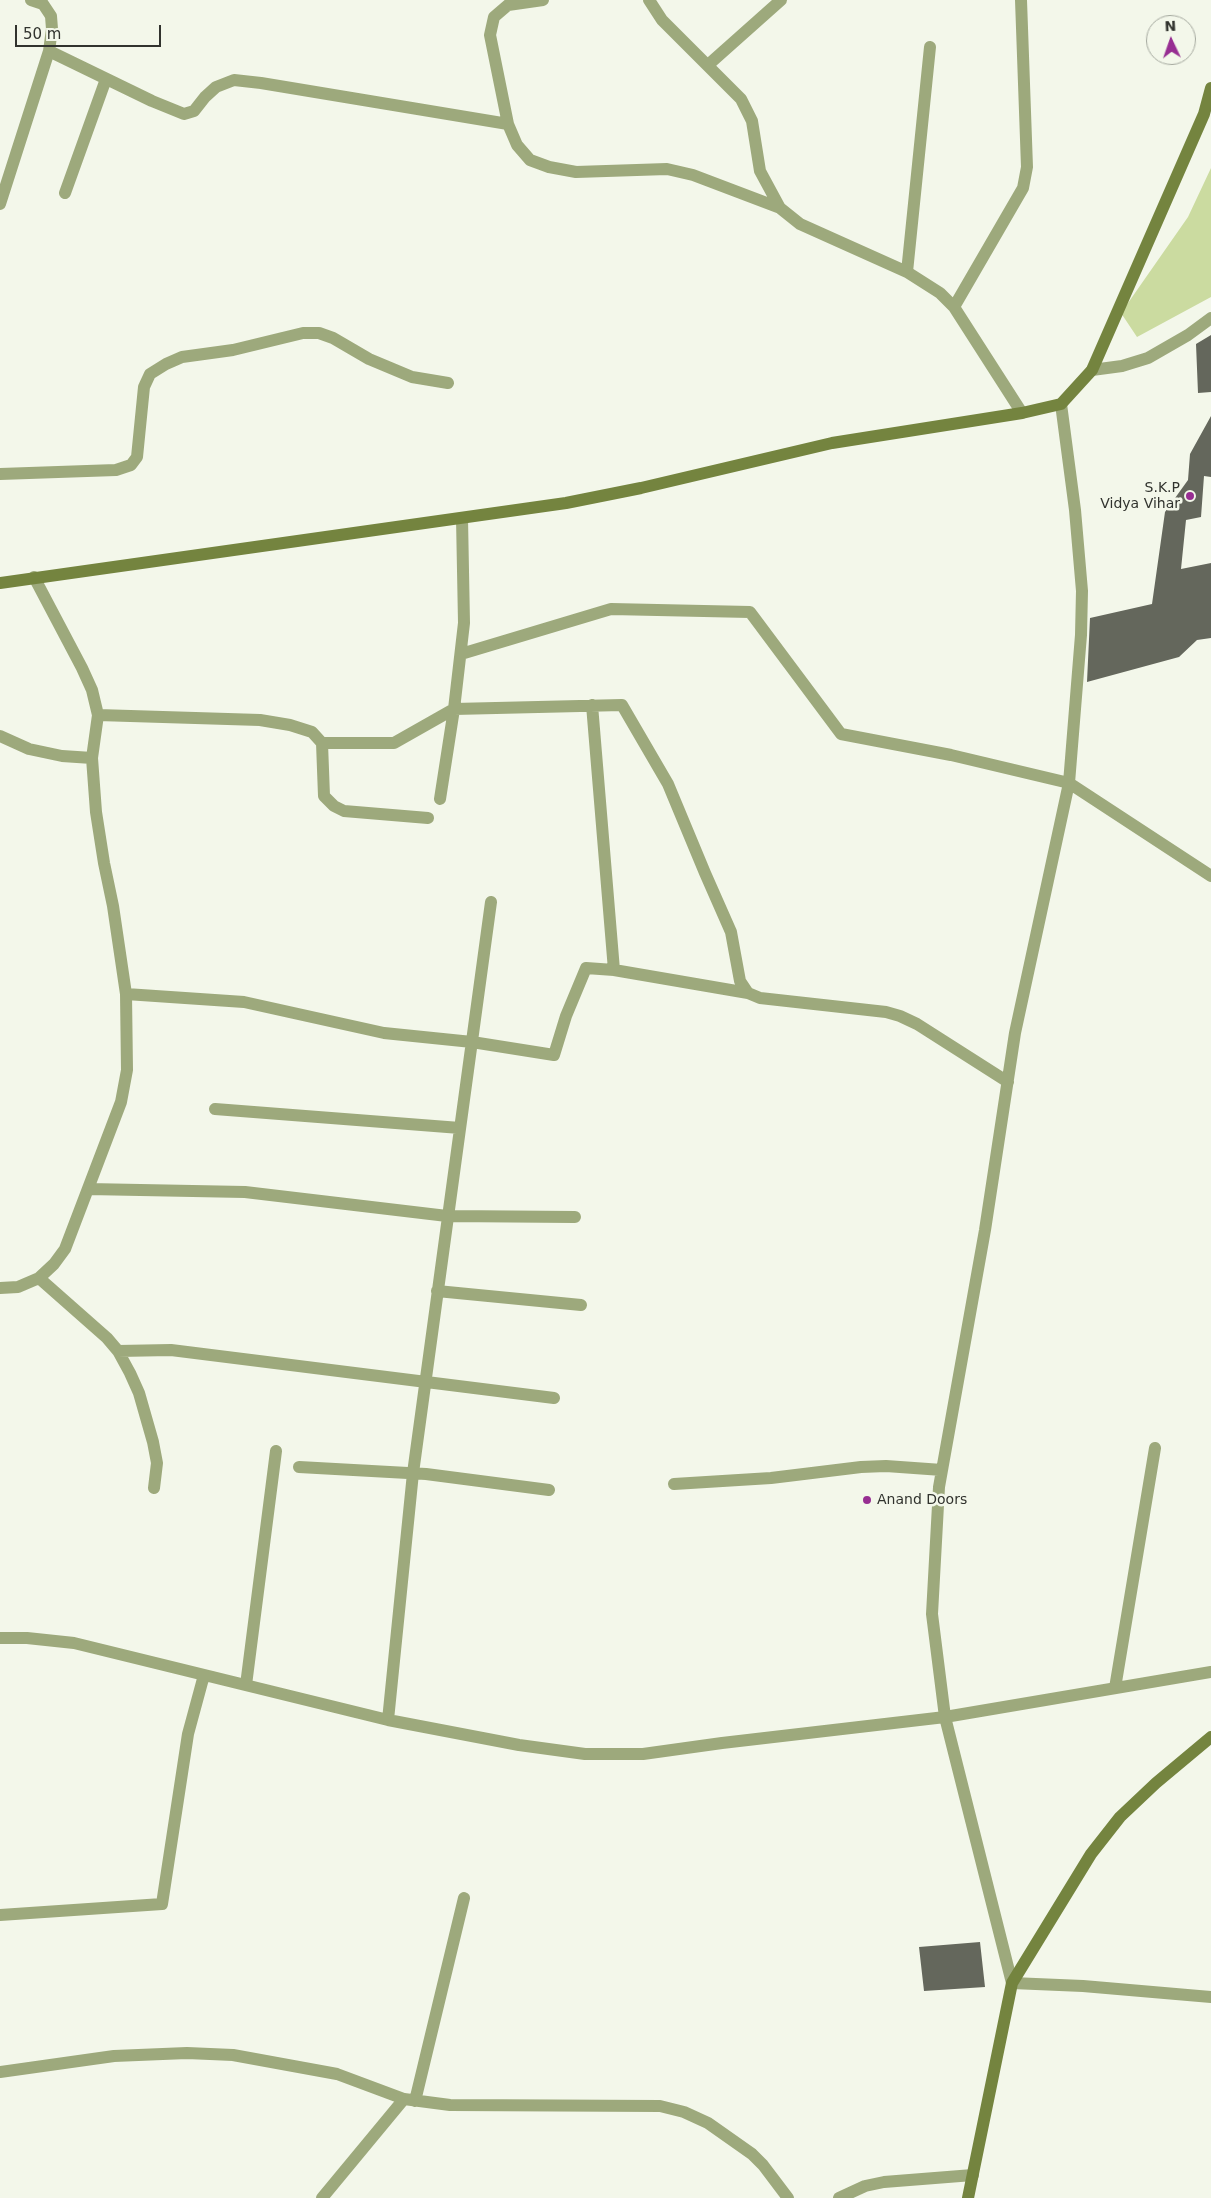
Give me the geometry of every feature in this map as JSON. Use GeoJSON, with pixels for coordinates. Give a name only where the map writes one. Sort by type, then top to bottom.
{"type":"FeatureCollection","features":[{"type":"Feature","properties":{"kind":"main road"},"geometry":{"type":"LineString","coordinates":[[0,583],[566,503],[641,488],[832,443],[1022,413],[1061,404],[1092,370],[1204,114],[1211,88]]}},
{"type":"Feature","properties":{"kind":"main road"},"geometry":{"type":"LineString","coordinates":[[968,2198],[1012,1983],[1091,1854],[1120,1817],[1156,1783],[1211,1737]]}},
{"type":"Feature","properties":{"kind":"street"},"geometry":{"type":"LineString","coordinates":[[0,204],[49,50],[52,29],[51,16],[43,4],[31,0]]}},
{"type":"Feature","properties":{"kind":"street"},"geometry":{"type":"LineString","coordinates":[[543,0],[508,5],[494,16],[490,35],[508,124],[517,145],[530,160],[549,167],[576,172],[667,169],[693,175],[780,208],[800,224],[907,272],[940,293],[954,307],[1022,413]]}},
{"type":"Feature","properties":{"kind":"street"},"geometry":{"type":"LineString","coordinates":[[649,0],[662,20],[741,99],[752,121],[760,171],[780,208]]}},
{"type":"Feature","properties":{"kind":"street"},"geometry":{"type":"LineString","coordinates":[[708,65],[781,0]]}},
{"type":"Feature","properties":{"kind":"street"},"geometry":{"type":"LineString","coordinates":[[954,307],[1023,188],[1027,167],[1028,144],[1022,1]]}},
{"type":"Feature","properties":{"kind":"street"},"geometry":{"type":"LineString","coordinates":[[907,272],[930,47]]}},
{"type":"Feature","properties":{"kind":"street"},"geometry":{"type":"LineString","coordinates":[[49,50],[152,101],[184,114],[194,111],[204,97],[216,87],[234,80],[508,124]]}},
{"type":"Feature","properties":{"kind":"street"},"geometry":{"type":"LineString","coordinates":[[64,193],[106,79]]}},
{"type":"Feature","properties":{"kind":"street"},"geometry":{"type":"LineString","coordinates":[[1092,370],[1122,366],[1148,358],[1188,336],[1211,318]]}},
{"type":"Feature","properties":{"kind":"street"},"geometry":{"type":"LineString","coordinates":[[0,474],[116,470],[131,465],[137,457],[144,387],[150,374],[182,357],[233,350],[303,333],[319,333],[333,338],[393,371],[430,381],[448,383]]}},
{"type":"Feature","properties":{"kind":"street"},"geometry":{"type":"LineString","coordinates":[[1061,404],[1075,510],[1082,591],[1081,635],[1070,783],[1015,1033],[985,1230],[942,1470],[936,1511],[932,1614],[945,1717],[1012,1983],[1083,1986],[1211,1997]]}},
{"type":"Feature","properties":{"kind":"street"},"geometry":{"type":"LineString","coordinates":[[440,799],[454,709],[464,623],[462,518]]}},
{"type":"Feature","properties":{"kind":"street"},"geometry":{"type":"LineString","coordinates":[[0,1288],[18,1287],[40,1278],[65,1249],[121,1102],[127,1070],[126,994],[96,812],[92,758],[98,715],[92,690],[82,668],[34,577]]}},
{"type":"Feature","properties":{"kind":"street"},"geometry":{"type":"LineString","coordinates":[[461,654],[611,609],[750,612],[841,734],[951,755],[1070,783],[1211,876]]}},
{"type":"Feature","properties":{"kind":"street"},"geometry":{"type":"LineString","coordinates":[[322,743],[394,744],[454,709],[622,704],[668,784],[704,873],[731,932],[740,981],[748,993]]}},
{"type":"Feature","properties":{"kind":"street"},"geometry":{"type":"LineString","coordinates":[[592,706],[614,970]]}},
{"type":"Feature","properties":{"kind":"street"},"geometry":{"type":"LineString","coordinates":[[98,715],[260,720],[290,724],[312,732],[322,743],[324,796],[334,806],[344,812],[428,818]]}},
{"type":"Feature","properties":{"kind":"street"},"geometry":{"type":"LineString","coordinates":[[0,736],[29,749],[62,756],[92,758]]}},
{"type":"Feature","properties":{"kind":"street"},"geometry":{"type":"LineString","coordinates":[[388,1720],[413,1473],[491,902]]}},
{"type":"Feature","properties":{"kind":"street"},"geometry":{"type":"LineString","coordinates":[[126,994],[244,1002],[384,1033],[472,1042],[554,1055],[566,1016],[586,968],[614,970],[748,993],[760,998],[886,1012],[917,1024],[1008,1082]]}},
{"type":"Feature","properties":{"kind":"street"},"geometry":{"type":"LineString","coordinates":[[215,1109],[460,1128]]}},
{"type":"Feature","properties":{"kind":"street"},"geometry":{"type":"LineString","coordinates":[[88,1189],[245,1192],[447,1216],[575,1217]]}},
{"type":"Feature","properties":{"kind":"street"},"geometry":{"type":"LineString","coordinates":[[40,1278],[91,1322],[118,1351],[139,1393],[153,1442],[157,1463],[154,1488]]}},
{"type":"Feature","properties":{"kind":"street"},"geometry":{"type":"LineString","coordinates":[[437,1290],[581,1305]]}},
{"type":"Feature","properties":{"kind":"street"},"geometry":{"type":"LineString","coordinates":[[118,1351],[170,1350],[554,1398]]}},
{"type":"Feature","properties":{"kind":"street"},"geometry":{"type":"LineString","coordinates":[[1115,1688],[1155,1448]]}},
{"type":"Feature","properties":{"kind":"street"},"geometry":{"type":"LineString","coordinates":[[246,1685],[276,1451]]}},
{"type":"Feature","properties":{"kind":"street"},"geometry":{"type":"LineString","coordinates":[[299,1467],[413,1473],[549,1490]]}},
{"type":"Feature","properties":{"kind":"street"},"geometry":{"type":"LineString","coordinates":[[674,1484],[772,1478],[862,1467],[942,1470]]}},
{"type":"Feature","properties":{"kind":"street"},"geometry":{"type":"LineString","coordinates":[[0,1638],[27,1638],[74,1643],[388,1720],[519,1745],[585,1754],[643,1754],[945,1717],[1211,1672]]}},
{"type":"Feature","properties":{"kind":"street"},"geometry":{"type":"LineString","coordinates":[[0,1915],[162,1904],[186,1744],[204,1675]]}},
{"type":"Feature","properties":{"kind":"street"},"geometry":{"type":"LineString","coordinates":[[322,2198],[409,2100],[464,1898]]}},
{"type":"Feature","properties":{"kind":"street"},"geometry":{"type":"LineString","coordinates":[[0,2072],[114,2056],[187,2053],[233,2054],[337,2074],[409,2100],[450,2105],[496,2107],[660,2106],[684,2112],[708,2123],[752,2154],[763,2165],[788,2198]]}},
{"type":"Feature","properties":{"kind":"street"},"geometry":{"type":"LineString","coordinates":[[839,2198],[864,2186],[884,2182],[974,2176]]}},
{"type":"Feature","properties":{"kind":"green space"},"geometry":{"type":"Polygon","coordinates":[[[1211,168],[1211,297],[1137,337],[1121,313],[1188,217],[1211,168]]]}},
{"type":"Feature","properties":{"kind":"building"},"geometry":{"type":"Polygon","coordinates":[[[1211,335],[1211,392],[1198,393],[1196,344],[1211,335]]]}},
{"type":"Feature","properties":{"kind":"building","name":"S.K.P Vidya Vihar"},"geometry":{"type":"Polygon","coordinates":[[[1211,416],[1211,477],[1204,476],[1201,517],[1186,520],[1181,569],[1211,563],[1211,638],[1197,640],[1179,657],[1087,682],[1090,618],[1152,604],[1165,512],[1188,480],[1190,454],[1211,416]]]}},
{"type":"Feature","properties":{"kind":"building"},"geometry":{"type":"Polygon","coordinates":[[[980,1942],[985,1987],[924,1991],[919,1947],[980,1942]]]}},
{"type":"Feature","properties":{"kind":"place","name":"S.K.P Vidya Vihar"},"geometry":{"type":"Point","coordinates":[1190,496]}},
{"type":"Feature","properties":{"kind":"place","name":"Anand Doors"},"geometry":{"type":"Point","coordinates":[867,1500]}}]}
